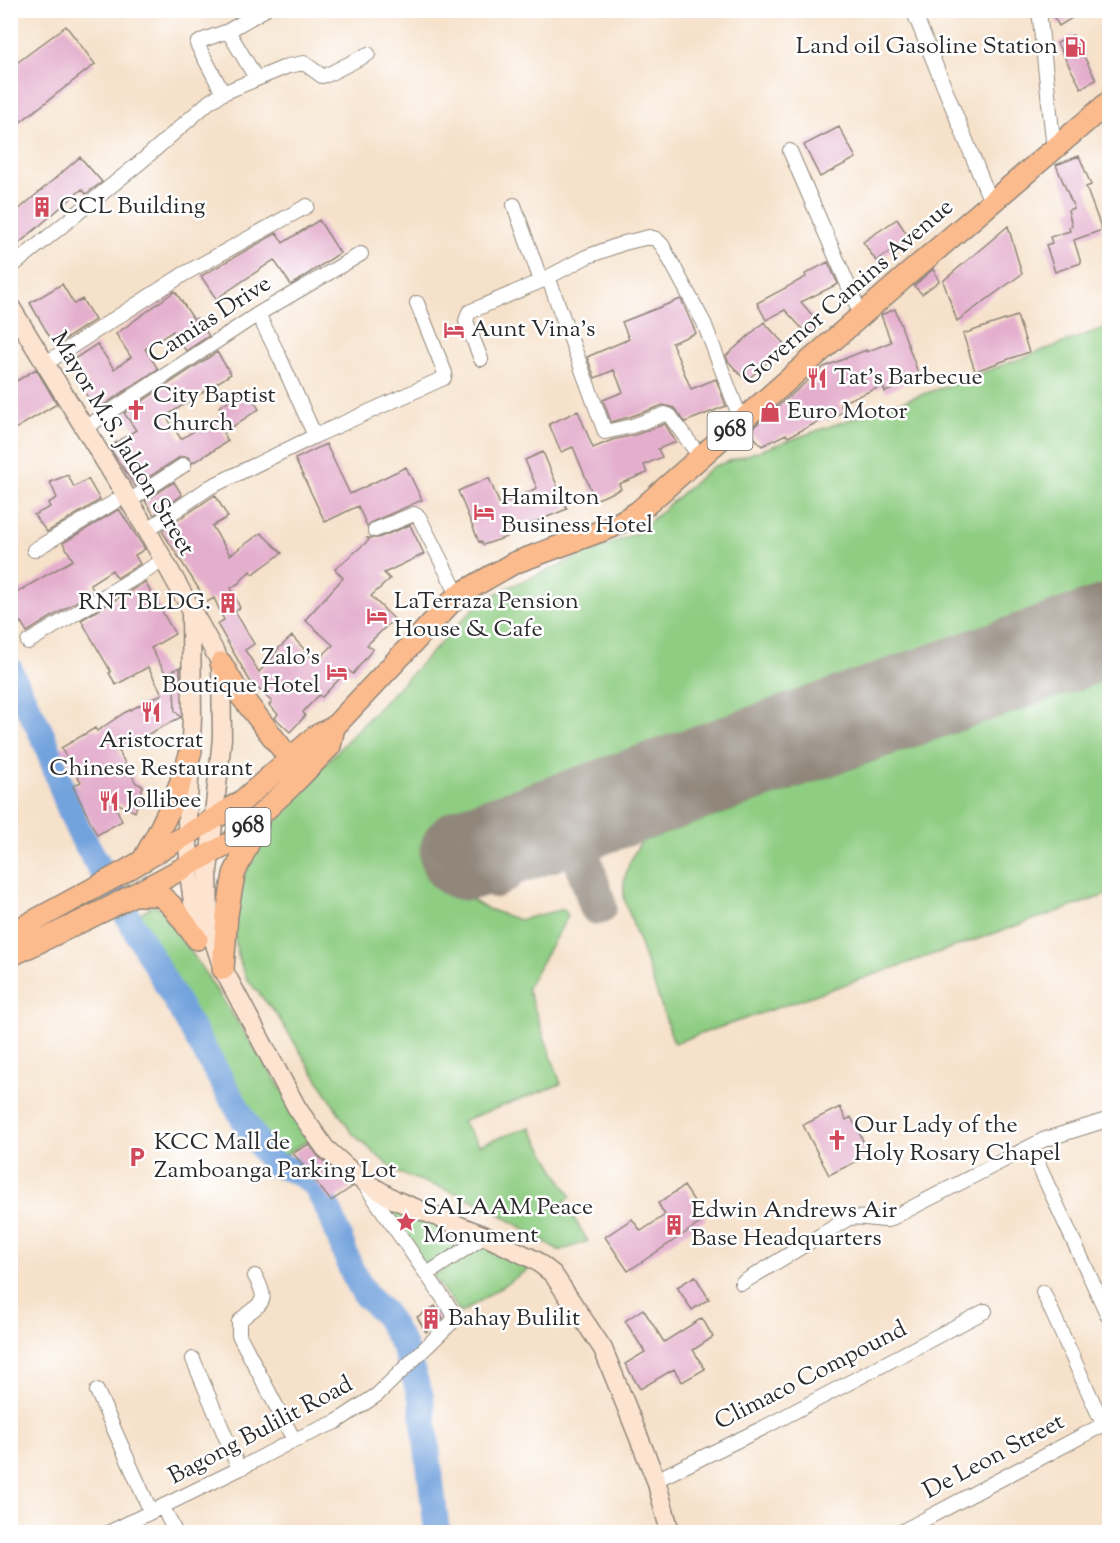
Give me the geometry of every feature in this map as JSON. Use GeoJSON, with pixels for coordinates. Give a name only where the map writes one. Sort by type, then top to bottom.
{"type":"FeatureCollection","features":[{"type":"Feature","properties":{"kind":"main road","name":"Governor Camins Avenue"},"geometry":{"type":"LineString","coordinates":[[10,934],[122,873],[242,801],[316,735],[334,727],[458,595],[514,563],[612,527],[638,512],[861,315],[1110,101]]}},
{"type":"Feature","properties":{"kind":"main road","name":"Mayor M.S. Jaldon Street"},"geometry":{"type":"LineString","coordinates":[[10,306],[147,530],[221,663],[222,738],[209,855],[208,925],[223,969],[297,1108],[325,1148],[360,1179],[395,1200],[485,1236],[536,1260],[553,1274],[603,1349],[656,1480],[669,1533]]}},
{"type":"Feature","properties":{"kind":"main road","name":"Mayor M.S. Jaldon Street"},"geometry":{"type":"LineString","coordinates":[[191,607],[189,865],[196,939],[223,969]]}},
{"type":"Feature","properties":{"kind":"main road"},"geometry":{"type":"LineString","coordinates":[[221,663],[238,692],[290,759]]}},
{"type":"Feature","properties":{"kind":"main road","name":"Governor Camins Avenue"},"geometry":{"type":"LineString","coordinates":[[10,956],[109,908],[230,843],[330,746],[334,727]]}},
{"type":"Feature","properties":{"kind":"main road"},"geometry":{"type":"LineString","coordinates":[[142,861],[169,809],[191,751]]}},
{"type":"Feature","properties":{"kind":"main road"},"geometry":{"type":"LineString","coordinates":[[223,969],[227,915],[234,874],[262,813]]}},
{"type":"Feature","properties":{"kind":"main road"},"geometry":{"type":"LineString","coordinates":[[134,895],[160,896],[172,906],[196,939]]}},
{"type":"Feature","properties":{"kind":"street"},"geometry":{"type":"LineString","coordinates":[[223,93],[197,45],[203,40],[228,31],[264,10]]}},
{"type":"Feature","properties":{"kind":"street"},"geometry":{"type":"LineString","coordinates":[[913,10],[991,202]]}},
{"type":"Feature","properties":{"kind":"street"},"geometry":{"type":"LineString","coordinates":[[1039,10],[1054,149]]}},
{"type":"Feature","properties":{"kind":"street"},"geometry":{"type":"LineString","coordinates":[[228,31],[256,78]]}},
{"type":"Feature","properties":{"kind":"street"},"geometry":{"type":"LineString","coordinates":[[10,268],[143,160],[209,102],[223,93],[288,66],[304,63],[318,74],[327,75],[368,54]]}},
{"type":"Feature","properties":{"kind":"street"},"geometry":{"type":"LineString","coordinates":[[790,151],[861,315]]}},
{"type":"Feature","properties":{"kind":"street"},"geometry":{"type":"LineString","coordinates":[[514,205],[605,432],[632,426],[665,414],[670,416],[701,458]]}},
{"type":"Feature","properties":{"kind":"street"},"geometry":{"type":"LineString","coordinates":[[46,363],[183,274],[307,206]]}},
{"type":"Feature","properties":{"kind":"street"},"geometry":{"type":"LineString","coordinates":[[481,359],[466,321],[469,312],[544,279],[586,257],[624,243],[649,237],[656,239],[662,245],[704,323],[741,420]]}},
{"type":"Feature","properties":{"kind":"street","name":"Camias Drive"},"geometry":{"type":"LineString","coordinates":[[85,428],[258,314],[361,254]]}},
{"type":"Feature","properties":{"kind":"street"},"geometry":{"type":"LineString","coordinates":[[147,530],[210,487],[315,436],[444,378],[445,372],[417,303]]}},
{"type":"Feature","properties":{"kind":"street"},"geometry":{"type":"LineString","coordinates":[[258,314],[315,436]]}},
{"type":"Feature","properties":{"kind":"street"},"geometry":{"type":"LineString","coordinates":[[34,550],[184,465]]}},
{"type":"Feature","properties":{"kind":"street"},"geometry":{"type":"LineString","coordinates":[[375,530],[414,514],[419,517],[458,595]]}},
{"type":"Feature","properties":{"kind":"street"},"geometry":{"type":"LineString","coordinates":[[28,642],[164,560]]}},
{"type":"Feature","properties":{"kind":"street"},"geometry":{"type":"LineString","coordinates":[[742,1283],[849,1218],[888,1220],[1043,1140],[1110,1119]]}},
{"type":"Feature","properties":{"kind":"street"},"geometry":{"type":"LineString","coordinates":[[1030,1147],[1110,1320]]}},
{"type":"Feature","properties":{"kind":"street","name":"Bagong Bulilit Road"},"geometry":{"type":"LineString","coordinates":[[110,1533],[294,1440],[336,1422],[377,1395],[452,1322],[454,1317],[452,1311],[360,1179]]}},
{"type":"Feature","properties":{"kind":"street"},"geometry":{"type":"LineString","coordinates":[[426,1274],[485,1236]]}},
{"type":"Feature","properties":{"kind":"street"},"geometry":{"type":"LineString","coordinates":[[255,1276],[263,1291],[263,1297],[256,1309],[239,1322],[239,1335],[294,1440]]}},
{"type":"Feature","properties":{"kind":"street"},"geometry":{"type":"LineString","coordinates":[[1042,1292],[1106,1422]]}},
{"type":"Feature","properties":{"kind":"street","name":"Climaco Compound"},"geometry":{"type":"LineString","coordinates":[[656,1480],[763,1428],[985,1311]]}},
{"type":"Feature","properties":{"kind":"street"},"geometry":{"type":"LineString","coordinates":[[193,1359],[239,1469]]}},
{"type":"Feature","properties":{"kind":"street"},"geometry":{"type":"LineString","coordinates":[[97,1391],[157,1509],[175,1533]]}},
{"type":"Feature","properties":{"kind":"street","name":"De Leon Street"},"geometry":{"type":"LineString","coordinates":[[900,1533],[1106,1422]]}},
{"type":"Feature","properties":{"kind":"green space"},"geometry":{"type":"Polygon","coordinates":[[[1109,326],[1109,586],[448,818],[473,901],[519,920],[564,909],[568,916],[527,988],[561,1084],[462,1121],[479,1145],[530,1127],[571,1197],[564,1202],[588,1241],[560,1251],[491,1209],[461,1195],[396,1172],[351,1132],[277,1015],[247,979],[239,960],[234,920],[243,880],[259,833],[473,609],[504,589],[638,532],[712,467],[938,389],[1109,326]]]}},
{"type":"Feature","properties":{"kind":"green space"},"geometry":{"type":"Polygon","coordinates":[[[1109,679],[1109,894],[674,1043],[624,898],[624,882],[628,868],[641,842],[1109,679]]]}},
{"type":"Feature","properties":{"kind":"green space"},"geometry":{"type":"Polygon","coordinates":[[[154,905],[165,912],[313,1137],[276,1161],[135,916],[154,905]]]}},
{"type":"Feature","properties":{"kind":"green space"},"geometry":{"type":"Polygon","coordinates":[[[384,1204],[473,1238],[427,1268],[384,1204]]]}},
{"type":"Feature","properties":{"kind":"green space"},"geometry":{"type":"Polygon","coordinates":[[[480,1243],[529,1269],[461,1313],[432,1276],[480,1243]]]}},
{"type":"Feature","properties":{"kind":"building"},"geometry":{"type":"Polygon","coordinates":[[[1063,10],[1085,10],[1059,26],[1053,16],[1063,10]]]}},
{"type":"Feature","properties":{"kind":"building"},"geometry":{"type":"Polygon","coordinates":[[[66,26],[95,64],[10,130],[10,68],[66,26]]]}},
{"type":"Feature","properties":{"kind":"building"},"geometry":{"type":"Polygon","coordinates":[[[1073,35],[1096,80],[1081,88],[1057,43],[1073,35]]]}},
{"type":"Feature","properties":{"kind":"building"},"geometry":{"type":"Polygon","coordinates":[[[839,127],[856,158],[820,177],[804,145],[839,127]]]}},
{"type":"Feature","properties":{"kind":"building"},"geometry":{"type":"Polygon","coordinates":[[[1079,156],[1091,185],[1086,187],[1102,230],[1074,240],[1081,263],[1055,272],[1046,245],[1052,243],[1050,237],[1070,231],[1069,227],[1072,226],[1068,210],[1074,208],[1056,165],[1079,156]]]}},
{"type":"Feature","properties":{"kind":"building","name":"CCL Building"},"geometry":{"type":"Polygon","coordinates":[[[80,157],[102,182],[86,194],[82,189],[10,251],[10,217],[80,157]]]}},
{"type":"Feature","properties":{"kind":"building"},"geometry":{"type":"Polygon","coordinates":[[[897,219],[910,239],[876,261],[863,242],[897,219]]]}},
{"type":"Feature","properties":{"kind":"building"},"geometry":{"type":"Polygon","coordinates":[[[319,220],[340,253],[291,285],[274,260],[216,299],[201,276],[277,233],[283,243],[319,220]]]}},
{"type":"Feature","properties":{"kind":"building"},"geometry":{"type":"Polygon","coordinates":[[[1008,226],[1022,274],[957,321],[943,281],[1008,226]]]}},
{"type":"Feature","properties":{"kind":"building"},"geometry":{"type":"Polygon","coordinates":[[[828,262],[838,284],[801,302],[821,325],[809,336],[785,310],[766,320],[757,303],[806,277],[805,274],[828,262]]]}},
{"type":"Feature","properties":{"kind":"building"},"geometry":{"type":"Polygon","coordinates":[[[933,269],[939,281],[922,294],[914,286],[933,269]]]}},
{"type":"Feature","properties":{"kind":"building"},"geometry":{"type":"Polygon","coordinates":[[[62,284],[74,304],[82,299],[95,320],[55,346],[30,303],[62,284]]]}},
{"type":"Feature","properties":{"kind":"building"},"geometry":{"type":"Polygon","coordinates":[[[175,291],[194,320],[197,318],[209,336],[186,351],[173,331],[145,349],[158,369],[96,410],[82,388],[89,383],[74,359],[97,344],[114,369],[131,357],[116,334],[175,291]]]}},
{"type":"Feature","properties":{"kind":"building"},"geometry":{"type":"Polygon","coordinates":[[[681,299],[696,333],[672,343],[691,389],[716,379],[726,406],[685,422],[674,408],[663,405],[611,422],[603,400],[623,392],[614,370],[595,378],[587,357],[629,339],[622,322],[681,299]]]}},
{"type":"Feature","properties":{"kind":"building"},"geometry":{"type":"Polygon","coordinates":[[[895,309],[920,378],[885,392],[883,386],[840,403],[843,411],[829,421],[826,418],[788,437],[786,434],[762,446],[749,431],[824,367],[891,342],[881,315],[895,309]]]}},
{"type":"Feature","properties":{"kind":"building"},"geometry":{"type":"Polygon","coordinates":[[[1017,316],[1029,352],[975,371],[963,334],[1017,316]]]}},
{"type":"Feature","properties":{"kind":"building"},"geometry":{"type":"Polygon","coordinates":[[[764,322],[786,346],[746,381],[726,356],[764,322]]]}},
{"type":"Feature","properties":{"kind":"building"},"geometry":{"type":"Polygon","coordinates":[[[217,352],[231,374],[166,416],[181,439],[197,429],[198,431],[223,414],[219,407],[246,389],[259,409],[223,433],[228,441],[214,450],[192,463],[188,457],[180,457],[135,486],[109,447],[136,430],[124,413],[217,352]]]}},
{"type":"Feature","properties":{"kind":"building"},"geometry":{"type":"Polygon","coordinates":[[[36,369],[57,404],[10,432],[10,385],[36,369]]]}},
{"type":"Feature","properties":{"kind":"building"},"geometry":{"type":"Polygon","coordinates":[[[578,411],[593,448],[665,424],[676,442],[658,449],[662,457],[644,465],[647,473],[619,484],[621,489],[595,500],[573,447],[561,452],[549,424],[578,411]]]}},
{"type":"Feature","properties":{"kind":"building"},"geometry":{"type":"Polygon","coordinates":[[[326,444],[350,494],[406,467],[422,500],[367,526],[358,506],[325,522],[295,459],[326,444]]]}},
{"type":"Feature","properties":{"kind":"building"},"geometry":{"type":"Polygon","coordinates":[[[543,452],[567,509],[510,532],[507,537],[483,545],[481,541],[479,542],[458,491],[489,478],[500,505],[537,488],[525,460],[543,452]]]}},
{"type":"Feature","properties":{"kind":"building"},"geometry":{"type":"Polygon","coordinates":[[[68,475],[74,487],[88,479],[100,500],[47,532],[34,515],[50,507],[48,503],[57,498],[50,482],[68,475]]]}},
{"type":"Feature","properties":{"kind":"building"},"geometry":{"type":"Polygon","coordinates":[[[174,482],[182,495],[154,515],[145,501],[174,482]]]}},
{"type":"Feature","properties":{"kind":"building"},"geometry":{"type":"Polygon","coordinates":[[[215,495],[228,517],[212,526],[230,555],[261,533],[282,553],[253,574],[250,571],[231,588],[240,608],[235,611],[254,644],[245,650],[259,672],[292,636],[316,662],[333,645],[305,620],[343,578],[335,569],[369,540],[367,538],[378,538],[410,525],[424,554],[384,573],[390,579],[371,596],[394,619],[367,645],[373,649],[353,674],[348,670],[322,697],[319,695],[303,712],[305,716],[290,732],[275,718],[278,714],[269,705],[272,702],[250,681],[217,624],[224,620],[214,598],[207,602],[162,531],[215,495]]]}},
{"type":"Feature","properties":{"kind":"building"},"geometry":{"type":"Polygon","coordinates":[[[119,509],[145,549],[135,555],[140,564],[117,578],[112,570],[90,584],[94,591],[27,632],[21,622],[10,628],[10,596],[73,560],[63,543],[119,509]]]}},
{"type":"Feature","properties":{"kind":"building"},"geometry":{"type":"Polygon","coordinates":[[[145,582],[175,634],[151,648],[166,674],[180,667],[180,683],[174,687],[175,711],[181,717],[118,750],[136,783],[143,786],[135,812],[113,801],[122,821],[97,835],[73,786],[81,782],[61,748],[95,728],[97,731],[124,713],[162,694],[148,667],[116,685],[81,620],[145,582]]]}},
{"type":"Feature","properties":{"kind":"building","name":"Our Lady of the Holy Rosary Chapel"},"geometry":{"type":"Polygon","coordinates":[[[840,1107],[846,1120],[851,1117],[870,1155],[829,1175],[803,1125],[840,1107]]]}},
{"type":"Feature","properties":{"kind":"building"},"geometry":{"type":"Polygon","coordinates":[[[309,1144],[318,1156],[352,1187],[331,1201],[293,1153],[309,1144]]]}},
{"type":"Feature","properties":{"kind":"building","name":"Edwin Andrews Air Base Headquarters"},"geometry":{"type":"Polygon","coordinates":[[[684,1186],[706,1219],[628,1271],[605,1237],[632,1219],[641,1231],[665,1215],[658,1203],[684,1186]]]}},
{"type":"Feature","properties":{"kind":"building"},"geometry":{"type":"Polygon","coordinates":[[[695,1276],[709,1299],[692,1310],[677,1287],[695,1276]]]}},
{"type":"Feature","properties":{"kind":"building","name":"Bahay Bulilit"},"geometry":{"type":"Polygon","coordinates":[[[435,1306],[443,1318],[426,1332],[417,1317],[435,1306]]]}},
{"type":"Feature","properties":{"kind":"building"},"geometry":{"type":"Polygon","coordinates":[[[643,1309],[664,1342],[702,1318],[713,1337],[693,1350],[705,1369],[682,1382],[674,1369],[640,1389],[625,1364],[645,1352],[625,1321],[643,1309]]]}},
{"type":"Feature","properties":{"kind":"waterway"},"geometry":{"type":"LineString","coordinates":[[10,670],[47,746],[80,833],[252,1134],[273,1164],[298,1172],[316,1186],[331,1215],[351,1269],[365,1295],[385,1314],[404,1347],[421,1397],[437,1532]]}},
{"type":"Feature","properties":{"kind":"taxiway"},"geometry":{"type":"LineString","coordinates":[[542,828],[499,817],[487,825],[480,839],[480,855],[490,875],[496,879],[504,874],[559,822]]}},
{"type":"Feature","properties":{"kind":"taxiway"},"geometry":{"type":"LineString","coordinates":[[569,818],[598,906]]}},
{"type":"Feature","properties":{"kind":"runway"},"geometry":{"type":"LineString","coordinates":[[466,854],[1110,630]]}},
{"type":"Feature","properties":{"kind":"place","name":"Land oil Gasoline Station"},"geometry":{"type":"Point","coordinates":[1075,47]}},
{"type":"Feature","properties":{"kind":"place","name":"CCL Building"},"geometry":{"type":"Point","coordinates":[42,207]}},
{"type":"Feature","properties":{"kind":"place","name":"Aunt Vina's"},"geometry":{"type":"Point","coordinates":[454,330]}},
{"type":"Feature","properties":{"kind":"place","name":"Tat's Barbecue"},"geometry":{"type":"Point","coordinates":[817,378]}},
{"type":"Feature","properties":{"kind":"place","name":"City Baptist Church"},"geometry":{"type":"Point","coordinates":[136,410]}},
{"type":"Feature","properties":{"kind":"place","name":"Euro Motor"},"geometry":{"type":"Point","coordinates":[770,412]}},
{"type":"Feature","properties":{"kind":"place","name":"Hamilton Business Hotel"},"geometry":{"type":"Point","coordinates":[484,512]}},
{"type":"Feature","properties":{"kind":"place","name":"RNT BLDG."},"geometry":{"type":"Point","coordinates":[228,603]}},
{"type":"Feature","properties":{"kind":"place","name":"LaTerraza Pension House & Cafe"},"geometry":{"type":"Point","coordinates":[377,616]}},
{"type":"Feature","properties":{"kind":"place","name":"Zalo's Boutique Hotel"},"geometry":{"type":"Point","coordinates":[337,672]}},
{"type":"Feature","properties":{"kind":"place","name":"Aristocrat Chinese Restaurant"},"geometry":{"type":"Point","coordinates":[151,712]}},
{"type":"Feature","properties":{"kind":"place","name":"Jollibee"},"geometry":{"type":"Point","coordinates":[109,801]}},
{"type":"Feature","properties":{"kind":"place","name":"Our Lady of the Holy Rosary Chapel"},"geometry":{"type":"Point","coordinates":[837,1140]}},
{"type":"Feature","properties":{"kind":"place","name":"KCC Mall de Zamboanga Parking Lot"},"geometry":{"type":"Point","coordinates":[137,1157]}},
{"type":"Feature","properties":{"kind":"place","name":"SALAAM Peace Monument"},"geometry":{"type":"Point","coordinates":[406,1222]}},
{"type":"Feature","properties":{"kind":"place","name":"Edwin Andrews Air Base Headquarters"},"geometry":{"type":"Point","coordinates":[674,1225]}},
{"type":"Feature","properties":{"kind":"place","name":"Bahay Bulilit"},"geometry":{"type":"Point","coordinates":[431,1319]}}]}
